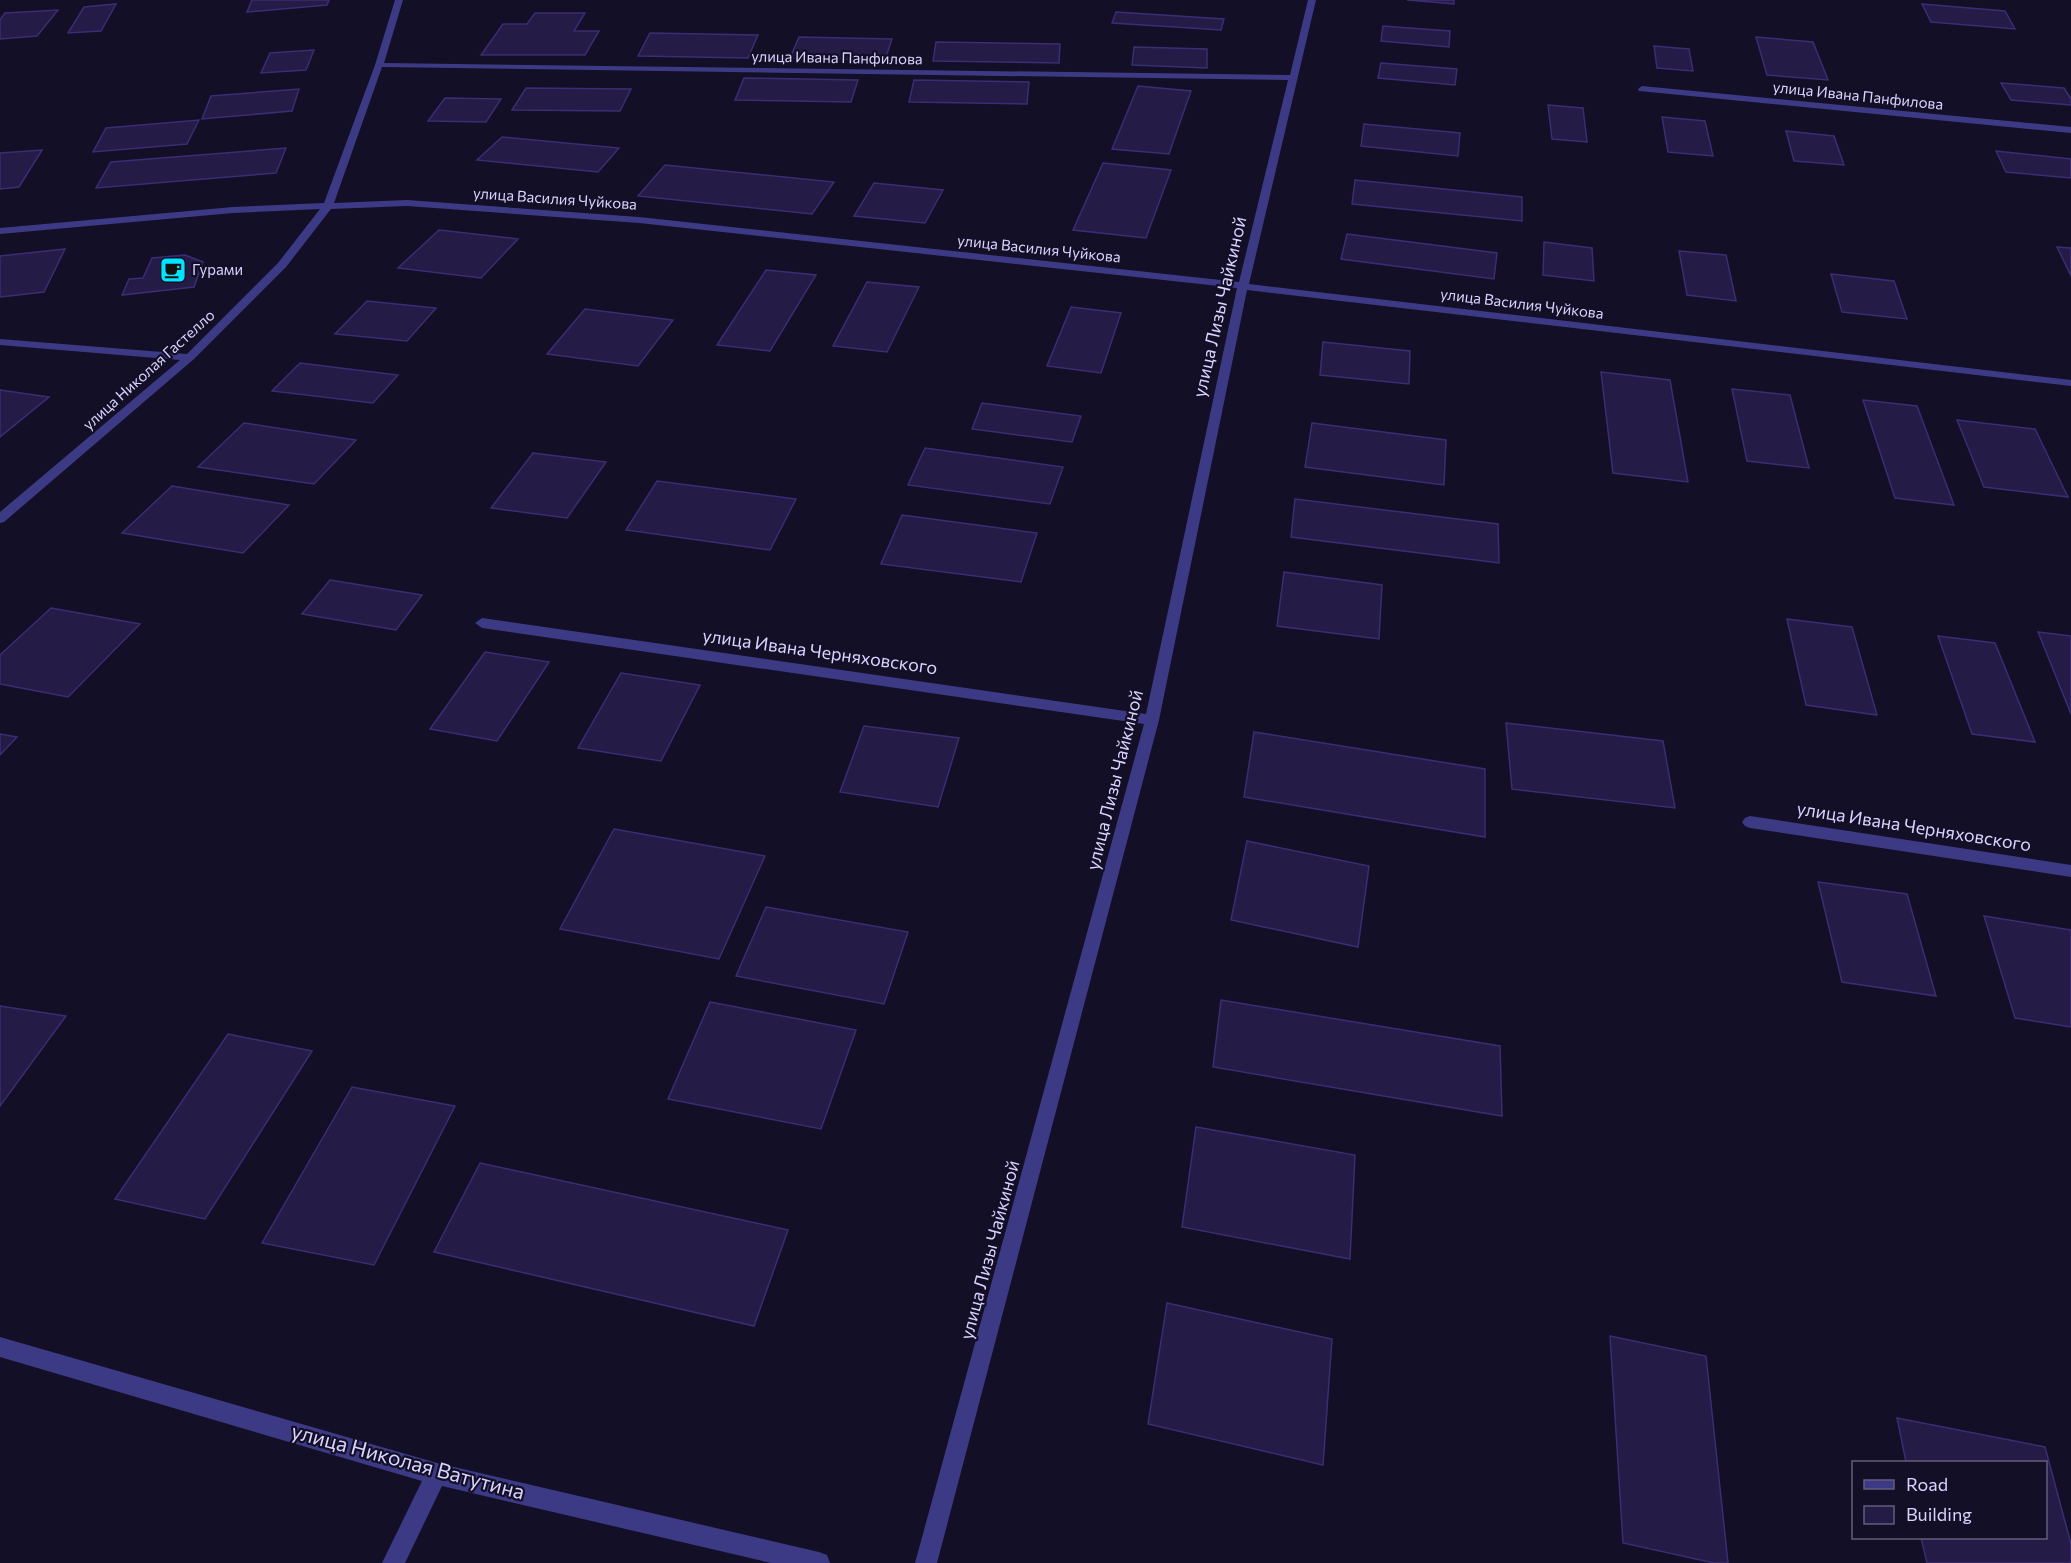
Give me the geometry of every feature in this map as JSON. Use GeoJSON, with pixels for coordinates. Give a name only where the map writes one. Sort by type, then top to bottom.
{"type":"FeatureCollection","features":[{"type":"Feature","properties":{"kind":"street","name":"улица Николая Гастелло"},"geometry":{"type":"LineString","coordinates":[[0,519],[190,357],[282,265],[328,206],[379,65],[399,0]]}},
{"type":"Feature","properties":{"kind":"street","name":"улица Лизы Чайкиной"},"geometry":{"type":"LineString","coordinates":[[926,1563],[1152,720],[1243,286],[1312,0]]}},
{"type":"Feature","properties":{"kind":"street","name":"улица Ивана Панфилова"},"geometry":{"type":"LineString","coordinates":[[379,65],[1295,78]]}},
{"type":"Feature","properties":{"kind":"street","name":"улица Ивана Панфилова"},"geometry":{"type":"LineString","coordinates":[[1642,88],[2071,130]]}},
{"type":"Feature","properties":{"kind":"street","name":"улица Василия Чуйкова"},"geometry":{"type":"LineString","coordinates":[[0,231],[233,210],[407,203],[639,220],[1243,286],[2071,383]]}},
{"type":"Feature","properties":{"kind":"street"},"geometry":{"type":"LineString","coordinates":[[0,342],[190,357]]}},
{"type":"Feature","properties":{"kind":"street","name":"улица Ивана Черняховского"},"geometry":{"type":"LineString","coordinates":[[482,623],[1152,720]]}},
{"type":"Feature","properties":{"kind":"street","name":"улица Ивана Черняховского"},"geometry":{"type":"LineString","coordinates":[[1750,822],[2071,871]]}},
{"type":"Feature","properties":{"kind":"street","name":"улица Николая Ватутина"},"geometry":{"type":"LineString","coordinates":[[0,1347],[437,1473],[819,1563]]}},
{"type":"Feature","properties":{"kind":"street"},"geometry":{"type":"LineString","coordinates":[[393,1563],[437,1473]]}},
{"type":"Feature","properties":{"kind":"building"},"geometry":{"type":"Polygon","coordinates":[[[252,0],[329,0],[327,5],[247,12],[252,0]]]}},
{"type":"Feature","properties":{"kind":"building"},"geometry":{"type":"Polygon","coordinates":[[[1407,0],[1454,0],[1454,4],[1407,0]]]}},
{"type":"Feature","properties":{"kind":"building"},"geometry":{"type":"Polygon","coordinates":[[[116,4],[101,31],[68,33],[84,7],[116,4]]]}},
{"type":"Feature","properties":{"kind":"building"},"geometry":{"type":"Polygon","coordinates":[[[1922,4],[2005,11],[2015,29],[1931,22],[1922,4]]]}},
{"type":"Feature","properties":{"kind":"building"},"geometry":{"type":"Polygon","coordinates":[[[58,10],[37,36],[0,39],[0,20],[5,13],[58,10]]]}},
{"type":"Feature","properties":{"kind":"building"},"geometry":{"type":"Polygon","coordinates":[[[1116,12],[1224,19],[1221,30],[1112,23],[1116,12]]]}},
{"type":"Feature","properties":{"kind":"building"},"geometry":{"type":"Polygon","coordinates":[[[535,13],[585,13],[574,31],[599,31],[585,55],[481,55],[503,24],[527,24],[535,13]]]}},
{"type":"Feature","properties":{"kind":"building"},"geometry":{"type":"Polygon","coordinates":[[[1383,26],[1450,31],[1449,47],[1381,41],[1383,26]]]}},
{"type":"Feature","properties":{"kind":"building"},"geometry":{"type":"Polygon","coordinates":[[[650,33],[758,35],[748,58],[638,56],[650,33]]]}},
{"type":"Feature","properties":{"kind":"building"},"geometry":{"type":"Polygon","coordinates":[[[799,37],[892,39],[885,60],[790,58],[799,37]]]}},
{"type":"Feature","properties":{"kind":"building"},"geometry":{"type":"Polygon","coordinates":[[[1756,37],[1813,42],[1828,80],[1767,75],[1756,37]]]}},
{"type":"Feature","properties":{"kind":"building"},"geometry":{"type":"Polygon","coordinates":[[[936,42],[1060,44],[1059,63],[933,61],[936,42]]]}},
{"type":"Feature","properties":{"kind":"building"},"geometry":{"type":"Polygon","coordinates":[[[1654,46],[1689,49],[1693,71],[1657,68],[1654,46]]]}},
{"type":"Feature","properties":{"kind":"building"},"geometry":{"type":"Polygon","coordinates":[[[1134,47],[1207,49],[1207,68],[1132,65],[1134,47]]]}},
{"type":"Feature","properties":{"kind":"building"},"geometry":{"type":"Polygon","coordinates":[[[314,50],[306,70],[261,73],[270,53],[314,50]]]}},
{"type":"Feature","properties":{"kind":"building"},"geometry":{"type":"Polygon","coordinates":[[[1381,63],[1457,69],[1455,85],[1378,78],[1381,63]]]}},
{"type":"Feature","properties":{"kind":"building"},"geometry":{"type":"Polygon","coordinates":[[[744,78],[858,80],[851,102],[735,100],[744,78]]]}},
{"type":"Feature","properties":{"kind":"building"},"geometry":{"type":"Polygon","coordinates":[[[914,80],[1029,82],[1027,104],[909,102],[914,80]]]}},
{"type":"Feature","properties":{"kind":"building"},"geometry":{"type":"Polygon","coordinates":[[[2001,83],[2064,88],[2071,99],[2071,105],[2011,100],[2001,83]]]}},
{"type":"Feature","properties":{"kind":"building"},"geometry":{"type":"Polygon","coordinates":[[[1138,86],[1191,91],[1169,154],[1112,149],[1138,86]]]}},
{"type":"Feature","properties":{"kind":"building"},"geometry":{"type":"Polygon","coordinates":[[[526,88],[631,89],[620,111],[512,110],[526,88]]]}},
{"type":"Feature","properties":{"kind":"building"},"geometry":{"type":"Polygon","coordinates":[[[299,89],[292,111],[202,119],[211,96],[299,89]]]}},
{"type":"Feature","properties":{"kind":"building"},"geometry":{"type":"Polygon","coordinates":[[[445,98],[501,99],[486,122],[428,121],[445,98]]]}},
{"type":"Feature","properties":{"kind":"building"},"geometry":{"type":"Polygon","coordinates":[[[1548,105],[1583,108],[1587,142],[1552,139],[1548,105]]]}},
{"type":"Feature","properties":{"kind":"building"},"geometry":{"type":"Polygon","coordinates":[[[1662,117],[1705,121],[1713,156],[1668,152],[1662,117]]]}},
{"type":"Feature","properties":{"kind":"building"},"geometry":{"type":"Polygon","coordinates":[[[199,120],[187,144],[93,152],[106,128],[199,120]]]}},
{"type":"Feature","properties":{"kind":"building"},"geometry":{"type":"Polygon","coordinates":[[[1364,124],[1460,133],[1458,156],[1361,146],[1364,124]]]}},
{"type":"Feature","properties":{"kind":"building"},"geometry":{"type":"Polygon","coordinates":[[[1786,131],[1834,136],[1844,165],[1794,161],[1786,131]]]}},
{"type":"Feature","properties":{"kind":"building"},"geometry":{"type":"Polygon","coordinates":[[[502,137],[619,148],[598,172],[477,160],[502,137]]]}},
{"type":"Feature","properties":{"kind":"building"},"geometry":{"type":"Polygon","coordinates":[[[286,148],[276,173],[96,188],[111,162],[286,148]]]}},
{"type":"Feature","properties":{"kind":"building"},"geometry":{"type":"Polygon","coordinates":[[[42,150],[19,187],[0,189],[0,153],[42,150]]]}},
{"type":"Feature","properties":{"kind":"building"},"geometry":{"type":"Polygon","coordinates":[[[1996,151],[2071,159],[2071,178],[2006,172],[1996,151]]]}},
{"type":"Feature","properties":{"kind":"building"},"geometry":{"type":"Polygon","coordinates":[[[1103,163],[1171,170],[1146,238],[1073,230],[1103,163]]]}},
{"type":"Feature","properties":{"kind":"building"},"geometry":{"type":"Polygon","coordinates":[[[665,165],[834,182],[812,214],[638,196],[665,165]]]}},
{"type":"Feature","properties":{"kind":"building"},"geometry":{"type":"Polygon","coordinates":[[[1355,180],[1522,197],[1522,221],[1352,204],[1355,180]]]}},
{"type":"Feature","properties":{"kind":"building"},"geometry":{"type":"Polygon","coordinates":[[[874,183],[943,190],[925,223],[854,216],[874,183]]]}},
{"type":"Feature","properties":{"kind":"building"},"geometry":{"type":"Polygon","coordinates":[[[439,230],[518,239],[481,278],[398,268],[439,230]]]}},
{"type":"Feature","properties":{"kind":"building"},"geometry":{"type":"Polygon","coordinates":[[[1347,234],[1497,253],[1494,279],[1341,259],[1347,234]]]}},
{"type":"Feature","properties":{"kind":"building"},"geometry":{"type":"Polygon","coordinates":[[[1544,242],[1592,248],[1594,281],[1543,275],[1544,242]]]}},
{"type":"Feature","properties":{"kind":"building"},"geometry":{"type":"Polygon","coordinates":[[[2057,247],[2071,248],[2071,276],[2057,247]]]}},
{"type":"Feature","properties":{"kind":"building"},"geometry":{"type":"Polygon","coordinates":[[[65,249],[44,292],[0,297],[0,256],[65,249]]]}},
{"type":"Feature","properties":{"kind":"building"},"geometry":{"type":"Polygon","coordinates":[[[1679,251],[1726,255],[1736,301],[1687,295],[1679,251]]]}},
{"type":"Feature","properties":{"kind":"building","name":"Гурами"},"geometry":{"type":"Polygon","coordinates":[[[185,255],[203,262],[194,287],[122,295],[129,279],[143,278],[152,258],[185,255]]]}},
{"type":"Feature","properties":{"kind":"building"},"geometry":{"type":"Polygon","coordinates":[[[766,270],[816,275],[770,351],[717,345],[766,270]]]}},
{"type":"Feature","properties":{"kind":"building"},"geometry":{"type":"Polygon","coordinates":[[[1831,274],[1894,281],[1907,319],[1842,312],[1831,274]]]}},
{"type":"Feature","properties":{"kind":"building"},"geometry":{"type":"Polygon","coordinates":[[[867,282],[919,287],[887,352],[833,346],[867,282]]]}},
{"type":"Feature","properties":{"kind":"building"},"geometry":{"type":"Polygon","coordinates":[[[367,301],[436,308],[407,341],[335,334],[367,301]]]}},
{"type":"Feature","properties":{"kind":"building"},"geometry":{"type":"Polygon","coordinates":[[[1071,307],[1121,313],[1101,373],[1047,366],[1071,307]]]}},
{"type":"Feature","properties":{"kind":"building"},"geometry":{"type":"Polygon","coordinates":[[[585,309],[673,320],[638,366],[547,354],[585,309]]]}},
{"type":"Feature","properties":{"kind":"building"},"geometry":{"type":"Polygon","coordinates":[[[1323,342],[1410,351],[1409,384],[1320,375],[1323,342]]]}},
{"type":"Feature","properties":{"kind":"building"},"geometry":{"type":"Polygon","coordinates":[[[300,363],[398,375],[373,403],[272,391],[300,363]]]}},
{"type":"Feature","properties":{"kind":"building"},"geometry":{"type":"Polygon","coordinates":[[[1601,372],[1670,380],[1688,482],[1613,473],[1601,372]]]}},
{"type":"Feature","properties":{"kind":"building"},"geometry":{"type":"Polygon","coordinates":[[[1732,389],[1790,395],[1809,468],[1747,461],[1732,389]]]}},
{"type":"Feature","properties":{"kind":"building"},"geometry":{"type":"Polygon","coordinates":[[[0,390],[49,397],[0,437],[0,390]]]}},
{"type":"Feature","properties":{"kind":"building"},"geometry":{"type":"Polygon","coordinates":[[[1863,400],[1917,406],[1954,505],[1895,498],[1863,400]]]}},
{"type":"Feature","properties":{"kind":"building"},"geometry":{"type":"Polygon","coordinates":[[[982,403],[1081,416],[1072,442],[972,429],[982,403]]]}},
{"type":"Feature","properties":{"kind":"building"},"geometry":{"type":"Polygon","coordinates":[[[1957,420],[2035,429],[2068,497],[1984,487],[1957,420]]]}},
{"type":"Feature","properties":{"kind":"building"},"geometry":{"type":"Polygon","coordinates":[[[244,423],[356,440],[314,484],[198,467],[244,423]]]}},
{"type":"Feature","properties":{"kind":"building"},"geometry":{"type":"Polygon","coordinates":[[[1312,423],[1446,440],[1444,485],[1305,467],[1312,423]]]}},
{"type":"Feature","properties":{"kind":"building"},"geometry":{"type":"Polygon","coordinates":[[[925,448],[1063,467],[1050,504],[908,485],[925,448]]]}},
{"type":"Feature","properties":{"kind":"building"},"geometry":{"type":"Polygon","coordinates":[[[533,453],[606,462],[567,518],[491,508],[533,453]]]}},
{"type":"Feature","properties":{"kind":"building"},"geometry":{"type":"Polygon","coordinates":[[[657,481],[796,499],[770,550],[626,530],[657,481]]]}},
{"type":"Feature","properties":{"kind":"building"},"geometry":{"type":"Polygon","coordinates":[[[172,486],[289,505],[243,553],[122,533],[172,486]]]}},
{"type":"Feature","properties":{"kind":"building"},"geometry":{"type":"Polygon","coordinates":[[[1295,499],[1498,524],[1499,563],[1291,537],[1295,499]]]}},
{"type":"Feature","properties":{"kind":"building"},"geometry":{"type":"Polygon","coordinates":[[[902,515],[1037,533],[1021,582],[881,564],[902,515]]]}},
{"type":"Feature","properties":{"kind":"building"},"geometry":{"type":"Polygon","coordinates":[[[1284,572],[1382,585],[1379,639],[1277,626],[1284,572]]]}},
{"type":"Feature","properties":{"kind":"building"},"geometry":{"type":"Polygon","coordinates":[[[330,580],[422,595],[396,630],[302,614],[330,580]]]}},
{"type":"Feature","properties":{"kind":"building"},"geometry":{"type":"Polygon","coordinates":[[[51,608],[140,624],[68,697],[0,684],[0,655],[51,608]]]}},
{"type":"Feature","properties":{"kind":"building"},"geometry":{"type":"Polygon","coordinates":[[[1787,619],[1852,627],[1877,715],[1806,705],[1787,619]]]}},
{"type":"Feature","properties":{"kind":"building"},"geometry":{"type":"Polygon","coordinates":[[[2038,632],[2071,636],[2071,714],[2038,632]]]}},
{"type":"Feature","properties":{"kind":"building"},"geometry":{"type":"Polygon","coordinates":[[[1938,636],[1995,643],[2035,742],[1972,734],[1938,636]]]}},
{"type":"Feature","properties":{"kind":"building"},"geometry":{"type":"Polygon","coordinates":[[[485,652],[549,662],[497,741],[430,729],[485,652]]]}},
{"type":"Feature","properties":{"kind":"building"},"geometry":{"type":"Polygon","coordinates":[[[621,673],[700,685],[661,761],[578,748],[621,673]]]}},
{"type":"Feature","properties":{"kind":"building"},"geometry":{"type":"Polygon","coordinates":[[[1506,723],[1663,741],[1675,808],[1512,789],[1506,723]]]}},
{"type":"Feature","properties":{"kind":"building"},"geometry":{"type":"Polygon","coordinates":[[[864,726],[959,738],[938,807],[840,792],[864,726]]]}},
{"type":"Feature","properties":{"kind":"building"},"geometry":{"type":"Polygon","coordinates":[[[1254,732],[1485,769],[1485,837],[1244,797],[1254,732]]]}},
{"type":"Feature","properties":{"kind":"building"},"geometry":{"type":"Polygon","coordinates":[[[0,734],[17,737],[0,755],[0,734]]]}},
{"type":"Feature","properties":{"kind":"building"},"geometry":{"type":"Polygon","coordinates":[[[614,829],[765,856],[719,959],[560,929],[614,829]]]}},
{"type":"Feature","properties":{"kind":"building"},"geometry":{"type":"Polygon","coordinates":[[[1247,841],[1369,866],[1358,947],[1231,920],[1247,841]]]}},
{"type":"Feature","properties":{"kind":"building"},"geometry":{"type":"Polygon","coordinates":[[[1818,882],[1907,894],[1936,996],[1842,982],[1818,882]]]}},
{"type":"Feature","properties":{"kind":"building"},"geometry":{"type":"Polygon","coordinates":[[[766,907],[908,932],[884,1004],[736,976],[766,907]]]}},
{"type":"Feature","properties":{"kind":"building"},"geometry":{"type":"Polygon","coordinates":[[[1984,916],[2071,930],[2071,1027],[2015,1018],[1984,916]]]}},
{"type":"Feature","properties":{"kind":"building"},"geometry":{"type":"Polygon","coordinates":[[[1221,1000],[1500,1046],[1502,1116],[1213,1067],[1221,1000]]]}},
{"type":"Feature","properties":{"kind":"building"},"geometry":{"type":"Polygon","coordinates":[[[710,1002],[856,1030],[821,1129],[668,1099],[710,1002]]]}},
{"type":"Feature","properties":{"kind":"building"},"geometry":{"type":"Polygon","coordinates":[[[0,1006],[66,1016],[0,1106],[0,1006]]]}},
{"type":"Feature","properties":{"kind":"building"},"geometry":{"type":"Polygon","coordinates":[[[228,1034],[312,1051],[205,1219],[115,1199],[228,1034]]]}},
{"type":"Feature","properties":{"kind":"building"},"geometry":{"type":"Polygon","coordinates":[[[352,1087],[455,1106],[374,1265],[262,1243],[352,1087]]]}},
{"type":"Feature","properties":{"kind":"building"},"geometry":{"type":"Polygon","coordinates":[[[1196,1127],[1355,1155],[1350,1259],[1182,1227],[1196,1127]]]}},
{"type":"Feature","properties":{"kind":"building"},"geometry":{"type":"Polygon","coordinates":[[[480,1163],[788,1230],[754,1326],[434,1252],[480,1163]]]}},
{"type":"Feature","properties":{"kind":"building"},"geometry":{"type":"Polygon","coordinates":[[[1167,1303],[1332,1339],[1323,1465],[1148,1424],[1167,1303]]]}},
{"type":"Feature","properties":{"kind":"building"},"geometry":{"type":"Polygon","coordinates":[[[1610,1336],[1706,1356],[1728,1563],[1714,1563],[1623,1543],[1610,1336]]]}},
{"type":"Feature","properties":{"kind":"building"},"geometry":{"type":"Polygon","coordinates":[[[1897,1418],[2045,1447],[2071,1544],[2071,1563],[1927,1563],[1921,1539],[2047,1539],[2047,1461],[1906,1461],[1897,1418]]]}},
{"type":"Feature","properties":{"kind":"place","name":"Гурами"},"geometry":{"type":"Point","coordinates":[173,270]}}]}
